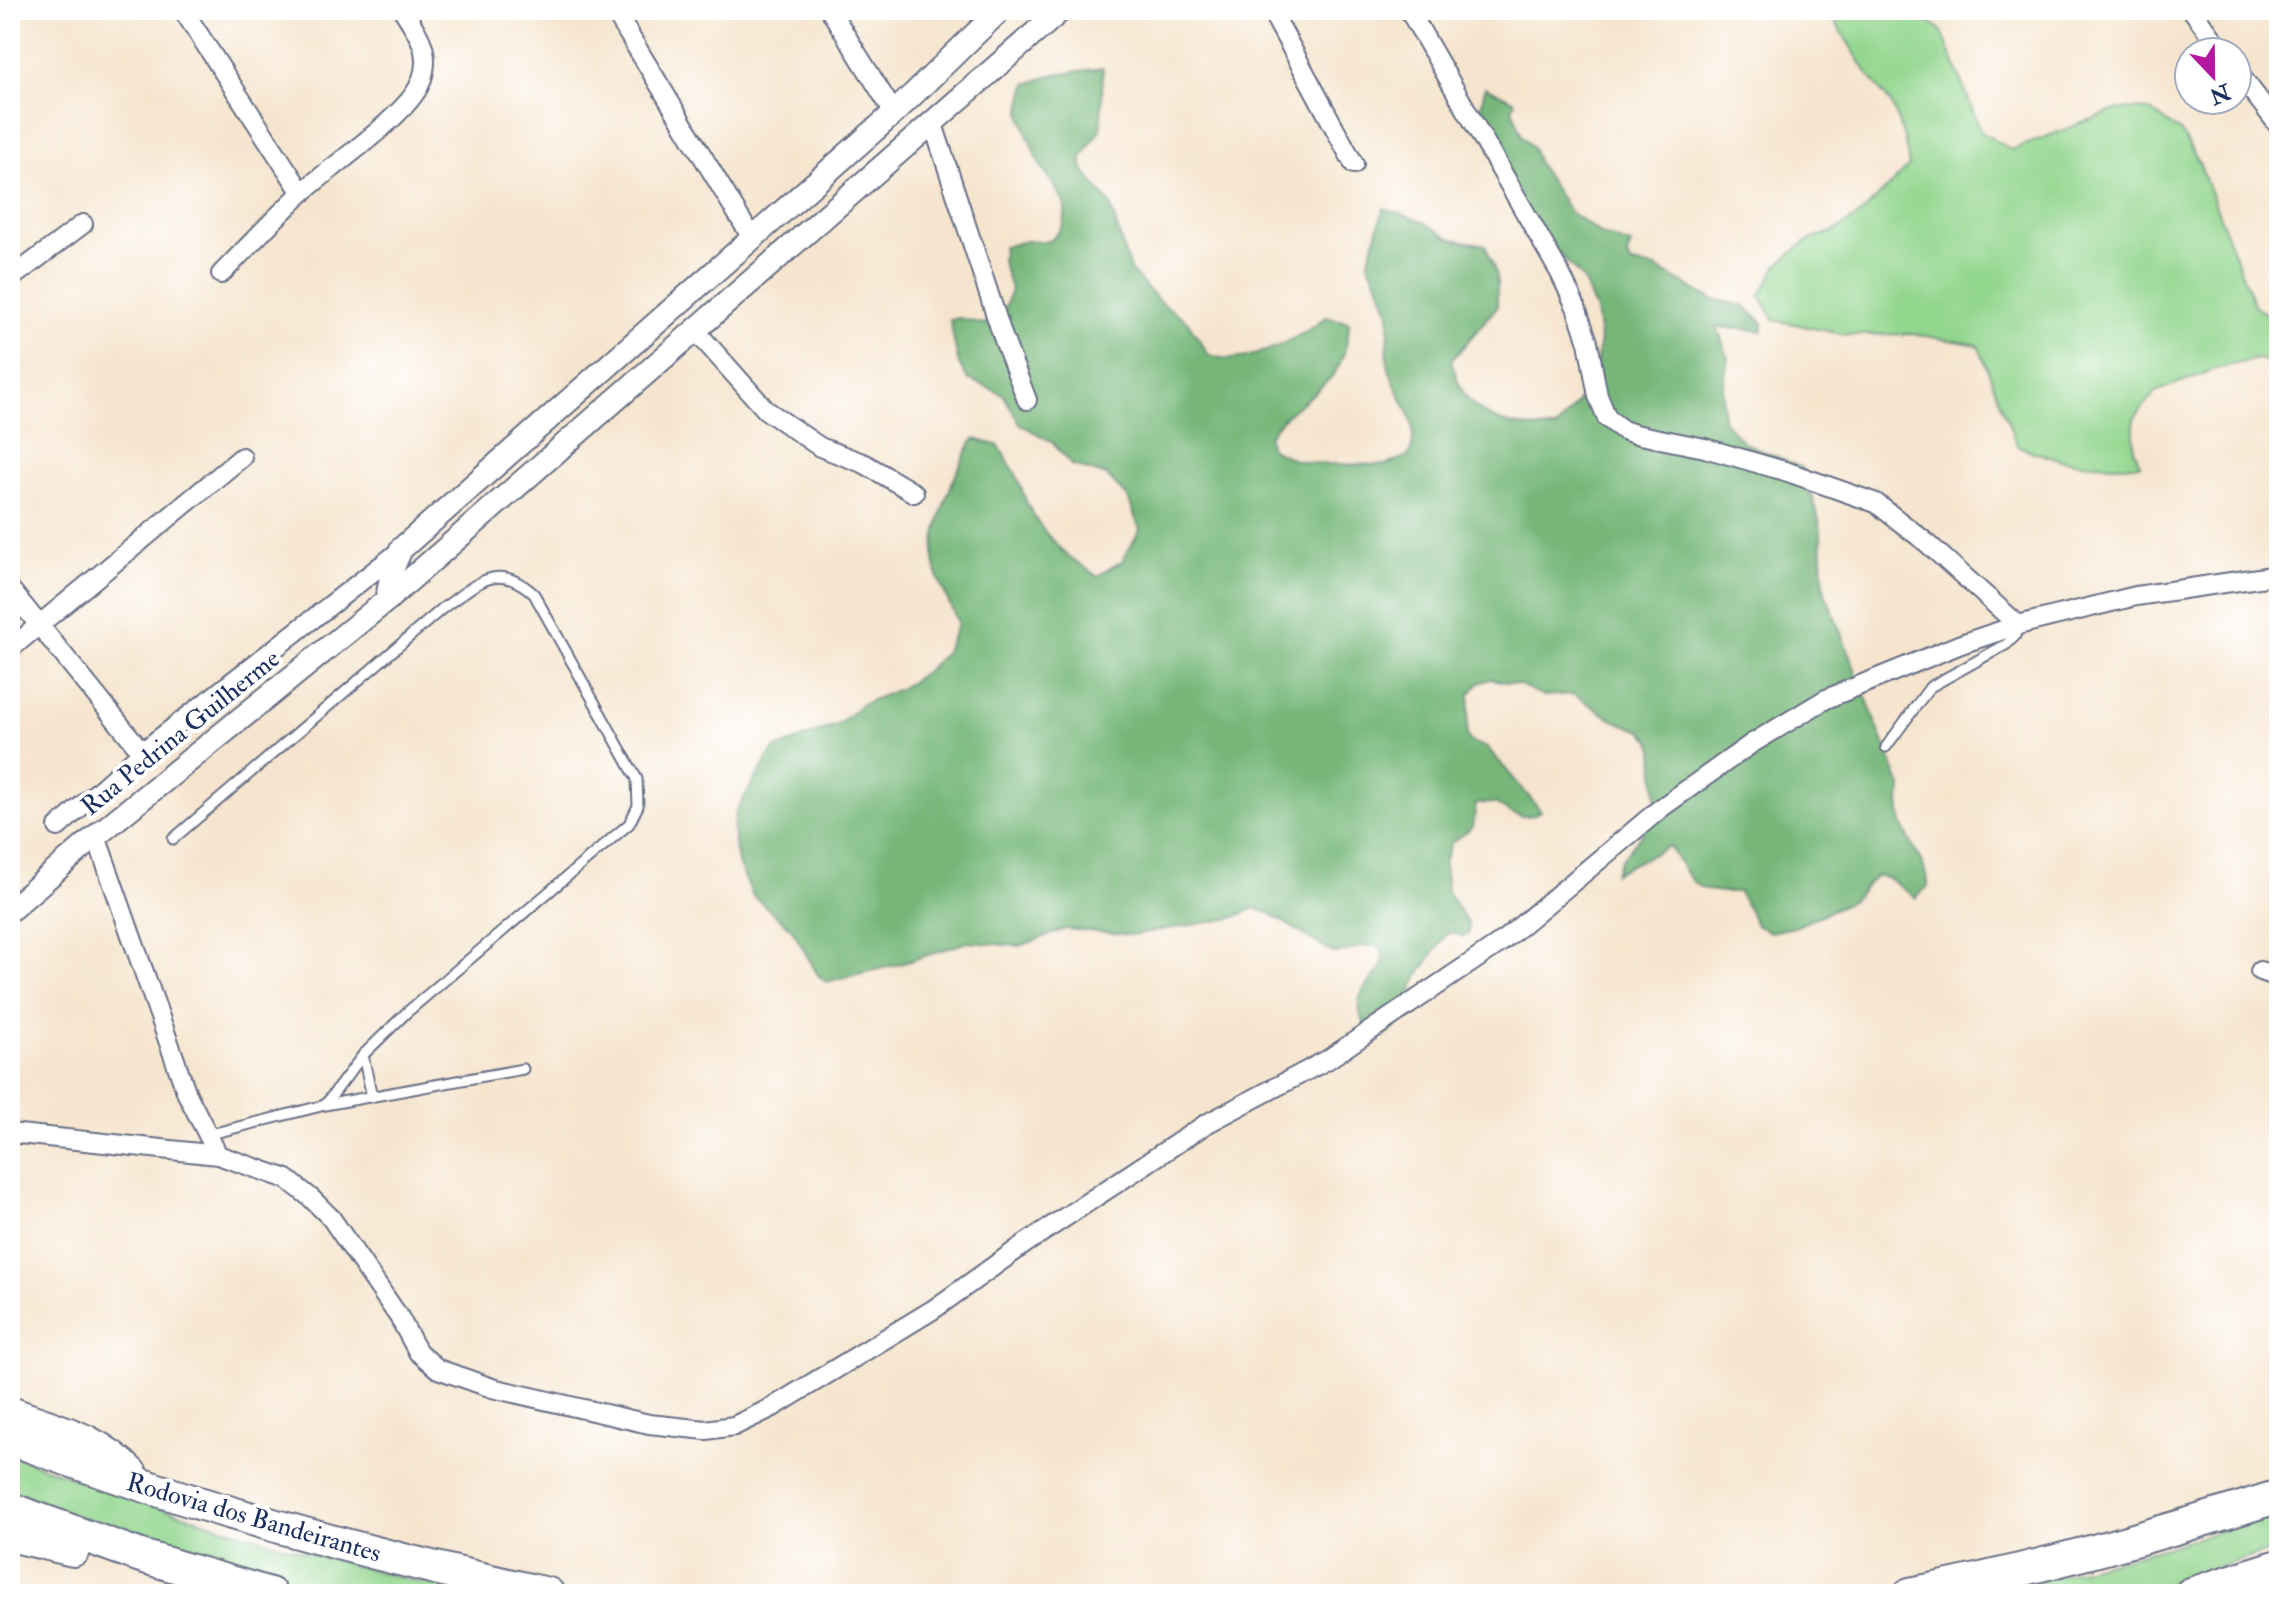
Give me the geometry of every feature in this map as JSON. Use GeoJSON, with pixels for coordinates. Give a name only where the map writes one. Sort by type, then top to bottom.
{"type":"FeatureCollection","features":[{"type":"Feature","properties":{"kind":"highway"},"geometry":{"type":"LineString","coordinates":[[10,1413],[92,1443],[114,1456],[141,1485]]}},
{"type":"Feature","properties":{"kind":"highway","name":"Rodovia dos Bandeirantes"},"geometry":{"type":"LineString","coordinates":[[10,1438],[141,1485],[320,1538],[440,1570],[548,1594]]}},
{"type":"Feature","properties":{"kind":"highway"},"geometry":{"type":"LineString","coordinates":[[1910,1594],[2089,1552],[2279,1496]]}},
{"type":"Feature","properties":{"kind":"highway"},"geometry":{"type":"LineString","coordinates":[[10,1509],[141,1556],[270,1594]]}},
{"type":"Feature","properties":{"kind":"highway"},"geometry":{"type":"LineString","coordinates":[[10,1535],[94,1554],[141,1556]]}},
{"type":"Feature","properties":{"kind":"highway"},"geometry":{"type":"LineString","coordinates":[[2191,1594],[2279,1566]]}},
{"type":"Feature","properties":{"kind":"street"},"geometry":{"type":"LineString","coordinates":[[183,10],[302,193]]}},
{"type":"Feature","properties":{"kind":"street"},"geometry":{"type":"LineString","coordinates":[[221,274],[302,193],[408,104],[421,81],[425,51],[423,42],[403,10]]}},
{"type":"Feature","properties":{"kind":"street"},"geometry":{"type":"LineString","coordinates":[[614,10],[752,238]]}},
{"type":"Feature","properties":{"kind":"street"},"geometry":{"type":"LineString","coordinates":[[830,10],[894,113]]}},
{"type":"Feature","properties":{"kind":"street"},"geometry":{"type":"LineString","coordinates":[[58,827],[142,752],[408,544],[894,113],[1000,10]]}},
{"type":"Feature","properties":{"kind":"street"},"geometry":{"type":"LineString","coordinates":[[1271,10],[1354,164]]}},
{"type":"Feature","properties":{"kind":"street"},"geometry":{"type":"LineString","coordinates":[[1409,10],[1571,296],[1588,342],[1598,396],[1607,418],[1623,430],[1635,434],[1705,448],[1775,468],[1876,503],[1927,543],[2018,625]]}},
{"type":"Feature","properties":{"kind":"street"},"geometry":{"type":"LineString","coordinates":[[2192,10],[2211,36]]}},
{"type":"Feature","properties":{"kind":"street","name":"Rua Pedrina Guilherme"},"geometry":{"type":"LineString","coordinates":[[10,910],[96,836],[387,600],[933,124],[1056,11]]}},
{"type":"Feature","properties":{"kind":"street"},"geometry":{"type":"LineString","coordinates":[[2253,92],[2279,126]]}},
{"type":"Feature","properties":{"kind":"street"},"geometry":{"type":"LineString","coordinates":[[933,124],[1004,340],[1027,400]]}},
{"type":"Feature","properties":{"kind":"street"},"geometry":{"type":"LineString","coordinates":[[10,279],[83,224]]}},
{"type":"Feature","properties":{"kind":"street"},"geometry":{"type":"LineString","coordinates":[[695,330],[766,410],[820,447],[865,464],[914,493]]}},
{"type":"Feature","properties":{"kind":"street"},"geometry":{"type":"LineString","coordinates":[[10,649],[242,457]]}},
{"type":"Feature","properties":{"kind":"street"},"geometry":{"type":"LineString","coordinates":[[408,544],[414,575]]}},
{"type":"Feature","properties":{"kind":"street"},"geometry":{"type":"LineString","coordinates":[[387,600],[392,570],[408,544]]}},
{"type":"Feature","properties":{"kind":"street"},"geometry":{"type":"LineString","coordinates":[[10,1133],[218,1155],[287,1179],[331,1218],[399,1317],[418,1352],[438,1369],[492,1388],[649,1424],[706,1430],[734,1426],[773,1407],[934,1309],[1026,1243],[1206,1124],[1327,1060],[1500,943],[1661,808],[1751,744],[1826,699],[1961,644],[2018,625],[2136,596],[2279,575]]}},
{"type":"Feature","properties":{"kind":"street"},"geometry":{"type":"LineString","coordinates":[[10,589],[142,752]]}},
{"type":"Feature","properties":{"kind":"street"},"geometry":{"type":"LineString","coordinates":[[96,836],[187,1094],[218,1155]]}},
{"type":"Feature","properties":{"kind":"street"},"geometry":{"type":"LineString","coordinates":[[2260,971],[2279,977]]}},
{"type":"Feature","properties":{"kind":"lane"},"geometry":{"type":"LineString","coordinates":[[173,839],[443,608],[476,584],[493,577],[508,576],[534,594],[637,779],[638,806],[629,824],[406,1013],[363,1055],[325,1105]]}},
{"type":"Feature","properties":{"kind":"lane"},"geometry":{"type":"LineString","coordinates":[[1886,747],[1930,687],[2007,644],[2015,636],[2018,625]]}},
{"type":"Feature","properties":{"kind":"lane"},"geometry":{"type":"LineString","coordinates":[[363,1055],[372,1097]]}},
{"type":"Feature","properties":{"kind":"lane"},"geometry":{"type":"LineString","coordinates":[[207,1135],[325,1105],[523,1069]]}},
{"type":"Feature","properties":{"kind":"green space"},"geometry":{"type":"Polygon","coordinates":[[[1828,10],[1916,10],[1942,31],[1981,132],[2012,150],[2118,109],[2149,110],[2182,133],[2199,163],[2254,305],[2279,324],[2279,363],[2257,359],[2218,368],[2155,392],[2134,419],[2134,449],[2140,465],[2092,464],[2048,457],[2017,445],[1978,345],[1914,334],[1847,335],[1775,320],[1760,296],[1778,265],[1805,242],[1837,230],[1861,214],[1909,166],[1904,137],[1892,105],[1867,73],[1828,10]]]}},
{"type":"Feature","properties":{"kind":"green space"},"geometry":{"type":"Polygon","coordinates":[[[1103,68],[1101,128],[1082,158],[1082,168],[1110,204],[1130,270],[1158,300],[1187,321],[1209,355],[1227,359],[1266,351],[1326,317],[1349,322],[1345,350],[1336,371],[1282,419],[1268,437],[1271,449],[1295,460],[1321,464],[1386,465],[1410,455],[1413,442],[1411,421],[1388,365],[1388,308],[1368,263],[1384,208],[1421,221],[1452,239],[1485,245],[1497,276],[1497,307],[1451,361],[1462,390],[1480,410],[1517,426],[1556,429],[1577,403],[1595,372],[1600,339],[1596,311],[1583,279],[1542,235],[1516,215],[1479,119],[1485,87],[1514,100],[1512,108],[1522,136],[1532,147],[1538,163],[1570,212],[1603,235],[1631,245],[1627,255],[1631,264],[1656,268],[1712,299],[1744,306],[1763,323],[1763,331],[1717,327],[1728,357],[1723,389],[1723,420],[1743,442],[1802,468],[1820,526],[1825,592],[1901,787],[1902,824],[1924,868],[1927,887],[1916,898],[1889,879],[1877,875],[1851,901],[1795,927],[1770,932],[1756,925],[1739,892],[1711,891],[1695,884],[1669,846],[1615,873],[1620,861],[1657,815],[1651,740],[1642,731],[1613,720],[1574,694],[1544,696],[1520,685],[1491,679],[1479,683],[1470,694],[1467,735],[1471,742],[1488,748],[1541,811],[1523,816],[1495,803],[1476,804],[1473,827],[1451,843],[1444,862],[1447,892],[1468,924],[1469,934],[1463,937],[1452,932],[1446,935],[1418,976],[1399,1024],[1385,1037],[1370,1034],[1359,1008],[1361,995],[1382,964],[1380,947],[1367,946],[1333,953],[1269,913],[1255,908],[1233,918],[1132,935],[1065,929],[1020,946],[967,942],[907,962],[826,982],[818,975],[792,929],[753,896],[738,863],[733,831],[736,811],[773,750],[839,724],[862,704],[899,689],[923,674],[945,653],[958,624],[937,573],[935,543],[947,497],[974,439],[998,445],[1043,530],[1064,553],[1097,576],[1122,561],[1140,530],[1128,498],[1107,476],[1072,465],[1052,442],[1020,424],[1003,394],[968,379],[958,362],[950,320],[959,318],[983,324],[1002,318],[1011,289],[1002,261],[1003,247],[1026,241],[1050,241],[1064,220],[1063,201],[1037,159],[1023,121],[1021,110],[1027,84],[1055,74],[1103,68]]]}},
{"type":"Feature","properties":{"kind":"green space"},"geometry":{"type":"Polygon","coordinates":[[[10,1455],[238,1532],[470,1594],[320,1594],[75,1515],[10,1490],[10,1455]]]}},
{"type":"Feature","properties":{"kind":"green space"},"geometry":{"type":"Polygon","coordinates":[[[2279,1513],[2279,1548],[2195,1575],[2126,1594],[1989,1594],[2177,1544],[2279,1513]]]}}]}
